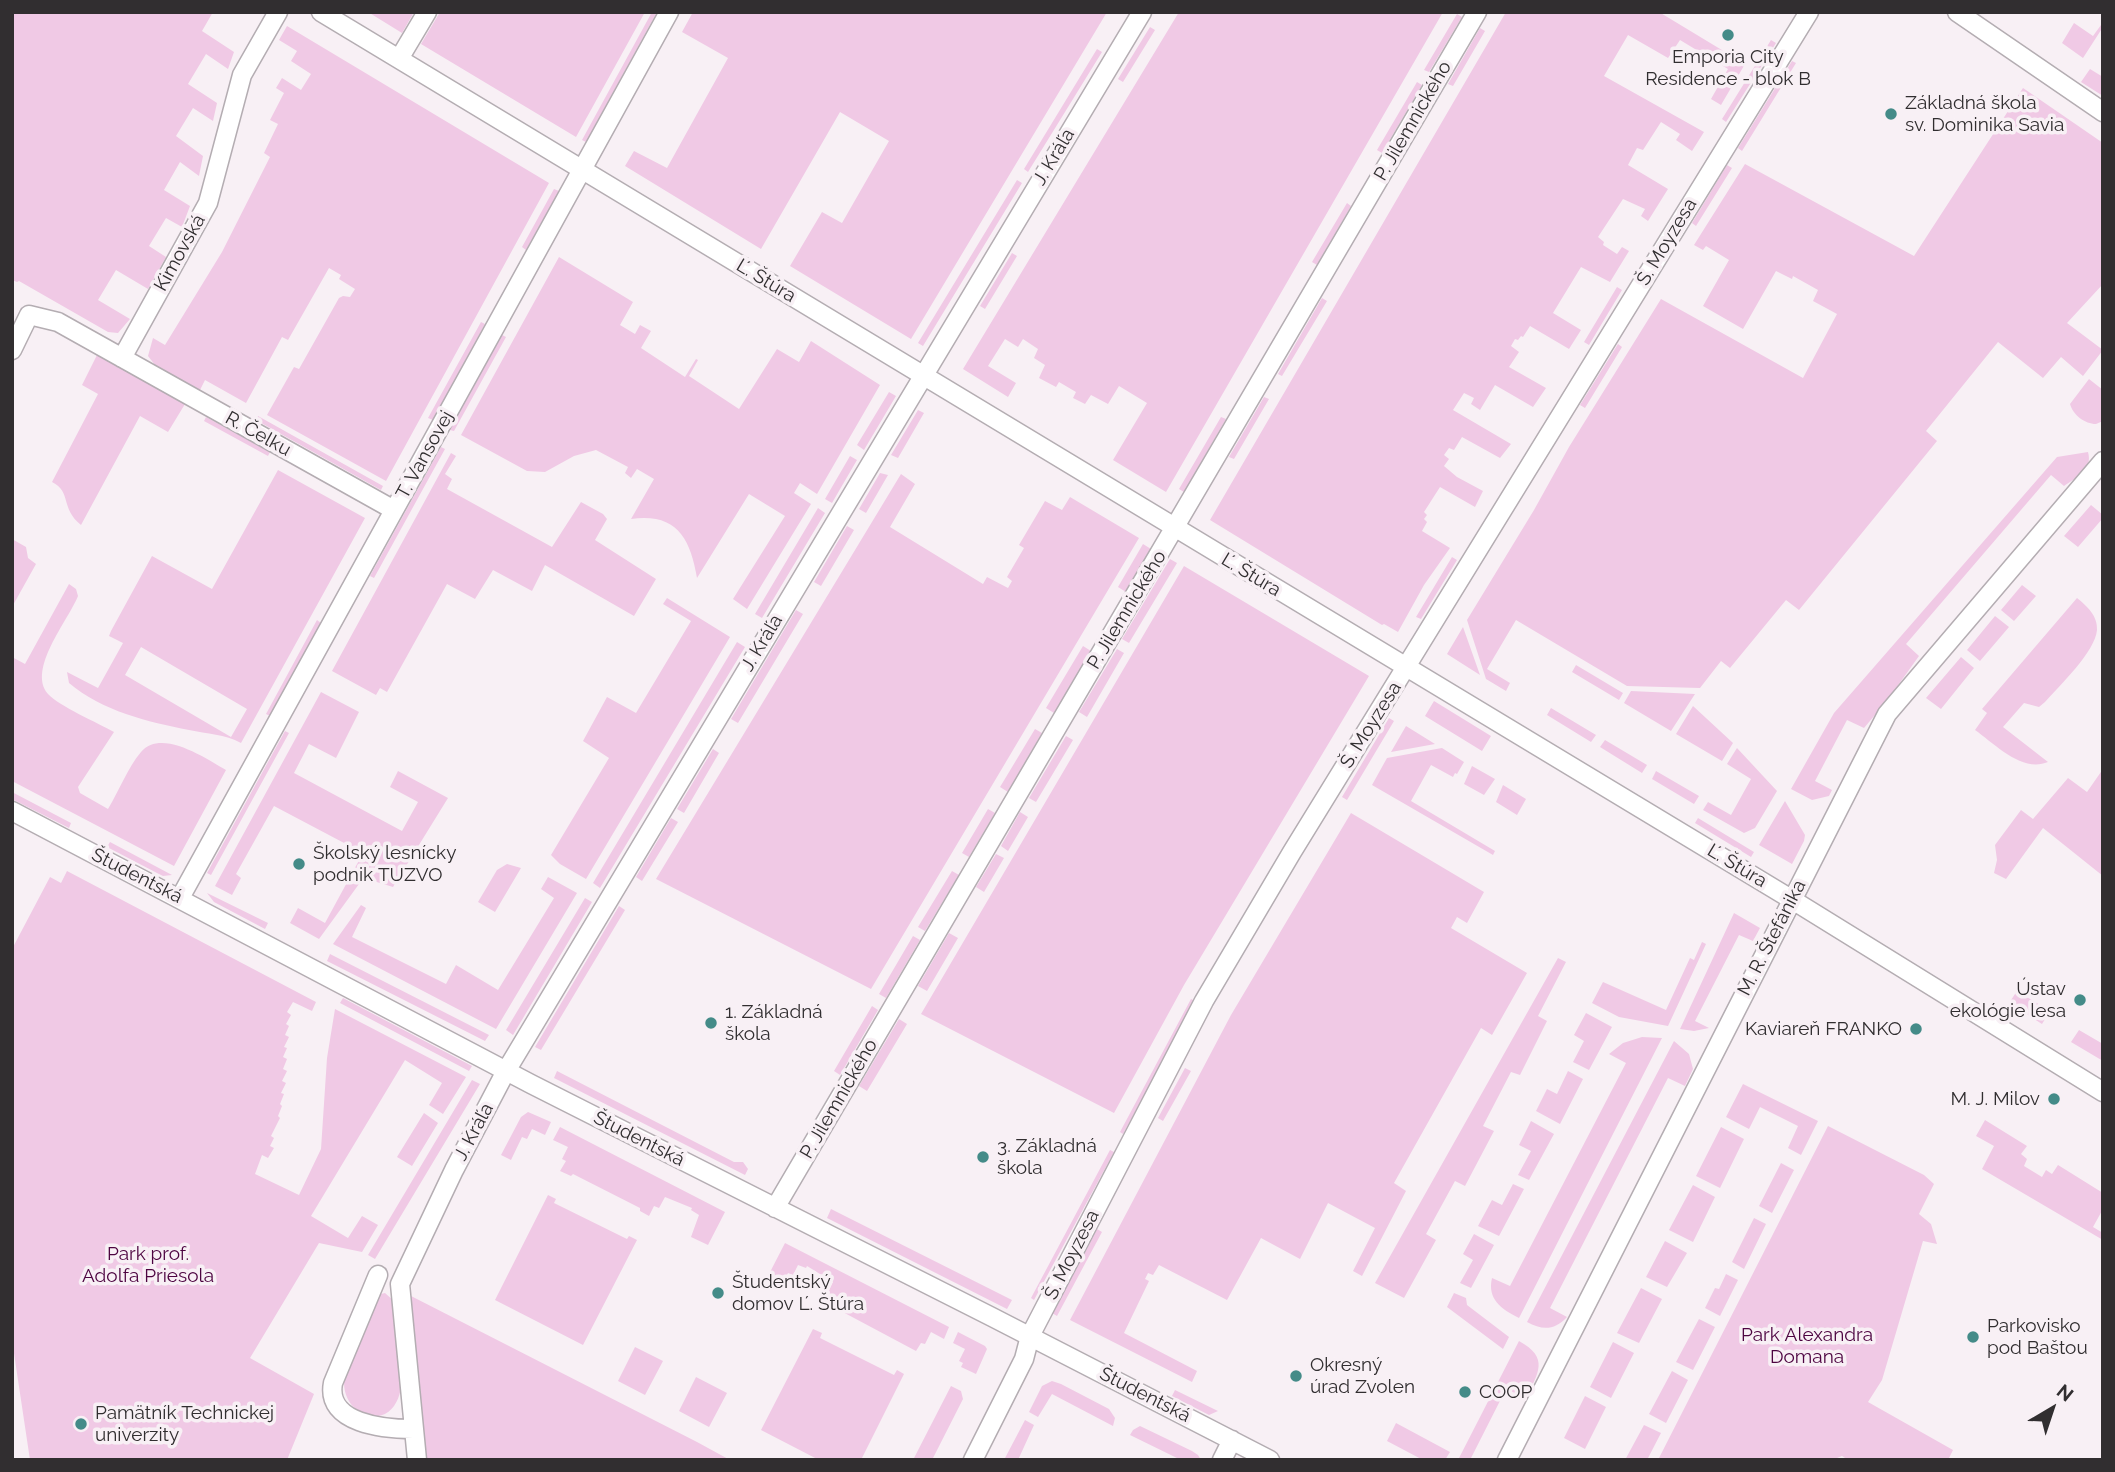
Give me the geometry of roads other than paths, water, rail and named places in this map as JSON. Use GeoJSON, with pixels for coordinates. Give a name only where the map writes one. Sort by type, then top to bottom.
{"type":"FeatureCollection","features":[{"type":"Feature","properties":{"kind":"street","name":"Kimovská"},"geometry":{"type":"LineString","coordinates":[[122,358],[208,203],[242,75],[278,12]]}},
{"type":"Feature","properties":{"kind":"street","name":"Ľ. Štúra"},"geometry":{"type":"LineString","coordinates":[[321,12],[1791,899],[2103,1092]]}},
{"type":"Feature","properties":{"kind":"street"},"geometry":{"type":"LineString","coordinates":[[399,59],[427,12]]}},
{"type":"Feature","properties":{"kind":"street","name":"T. Vansovej"},"geometry":{"type":"LineString","coordinates":[[180,898],[669,12]]}},
{"type":"Feature","properties":{"kind":"street","name":"J. Kráľa"},"geometry":{"type":"LineString","coordinates":[[400,1284],[454,1170],[506,1071],[1142,12]]}},
{"type":"Feature","properties":{"kind":"street","name":"P. Jilemnického"},"geometry":{"type":"LineString","coordinates":[[775,1208],[1477,12]]}},
{"type":"Feature","properties":{"kind":"street","name":"Š. Moyzesa"},"geometry":{"type":"LineString","coordinates":[[973,1460],[1024,1359],[1031,1336],[1204,1001],[1292,852],[1809,12]]}},
{"type":"Feature","properties":{"kind":"street"},"geometry":{"type":"LineString","coordinates":[[1957,12],[2103,112]]}},
{"type":"Feature","properties":{"kind":"street"},"geometry":{"type":"LineString","coordinates":[[12,350],[29,315],[58,322],[122,358]]}},
{"type":"Feature","properties":{"kind":"street","name":"R. Čelku"},"geometry":{"type":"LineString","coordinates":[[122,358],[394,510]]}},
{"type":"Feature","properties":{"kind":"street","name":"M. R. Štefánika"},"geometry":{"type":"LineString","coordinates":[[1507,1460],[1887,714],[2103,461]]}},
{"type":"Feature","properties":{"kind":"street","name":"Študentská"},"geometry":{"type":"LineString","coordinates":[[12,811],[506,1071],[1270,1460]]}},
{"type":"Feature","properties":{"kind":"street"},"geometry":{"type":"LineString","coordinates":[[413,1429],[371,1426],[348,1416],[337,1407],[330,1395],[332,1383],[376,1274],[400,1284],[417,1460]]}},
{"type":"Feature","properties":{"kind":"street"},"geometry":{"type":"LineString","coordinates":[[1222,1460],[1231,1440]]}},
{"type":"Feature","properties":{"kind":"place","name":"Emporia City Residence - blok B"},"geometry":{"type":"Point","coordinates":[1728,35]}},
{"type":"Feature","properties":{"kind":"place","name":"Základná škola sv. Dominika Savia"},"geometry":{"type":"Point","coordinates":[1891,114]}},
{"type":"Feature","properties":{"kind":"place","name":"Školský lesnícky podnik TUZVO"},"geometry":{"type":"Point","coordinates":[299,864]}},
{"type":"Feature","properties":{"kind":"place","name":"Ústav ekológie lesa"},"geometry":{"type":"Point","coordinates":[2080,1000]}},
{"type":"Feature","properties":{"kind":"place","name":"1. Základná škola"},"geometry":{"type":"Point","coordinates":[711,1023]}},
{"type":"Feature","properties":{"kind":"place","name":"Kaviareň FRANKO"},"geometry":{"type":"Point","coordinates":[1916,1029]}},
{"type":"Feature","properties":{"kind":"place","name":"M. J. Milov"},"geometry":{"type":"Point","coordinates":[2054,1099]}},
{"type":"Feature","properties":{"kind":"place","name":"3. Základná škola"},"geometry":{"type":"Point","coordinates":[983,1157]}},
{"type":"Feature","properties":{"kind":"place","name":"Študentský domov Ľ. Štúra"},"geometry":{"type":"Point","coordinates":[718,1293]}},
{"type":"Feature","properties":{"kind":"place","name":"Parkovisko pod Baštou"},"geometry":{"type":"Point","coordinates":[1973,1337]}},
{"type":"Feature","properties":{"kind":"place","name":"Okresný úrad Zvolen"},"geometry":{"type":"Point","coordinates":[1296,1376]}},
{"type":"Feature","properties":{"kind":"place","name":"COOP"},"geometry":{"type":"Point","coordinates":[1465,1392]}},
{"type":"Feature","properties":{"kind":"place","name":"Pamätník Technickej univerzity"},"geometry":{"type":"Point","coordinates":[81,1424]}},
{"type":"Feature","properties":{"kind":"park label","name":"Park prof. Adolfa Priesola"},"geometry":{"type":"Point","coordinates":[148,1265]}},
{"type":"Feature","properties":{"kind":"park label","name":"Park Alexandra Domana"},"geometry":{"type":"Point","coordinates":[1807,1346]}}]}
